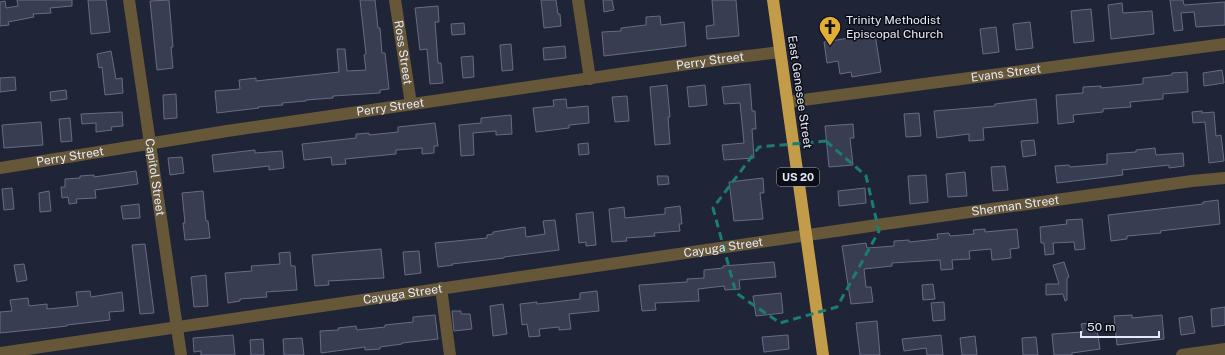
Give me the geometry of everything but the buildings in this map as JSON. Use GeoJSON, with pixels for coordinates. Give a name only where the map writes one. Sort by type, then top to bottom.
{"type":"FeatureCollection","features":[{"type":"Feature","properties":{"kind":"highway","name":"East Genesee Street"},"geometry":{"type":"LineString","coordinates":[[773,0],[823,355]]}},
{"type":"Feature","properties":{"kind":"street","name":"Capitol Street"},"geometry":{"type":"LineString","coordinates":[[129,0],[181,355]]}},
{"type":"Feature","properties":{"kind":"street","name":"Ross Street"},"geometry":{"type":"LineString","coordinates":[[394,0],[410,104]]}},
{"type":"Feature","properties":{"kind":"street"},"geometry":{"type":"LineString","coordinates":[[578,0],[590,79]]}},
{"type":"Feature","properties":{"kind":"street","name":"Evans Street"},"geometry":{"type":"LineString","coordinates":[[788,102],[1225,44]]}},
{"type":"Feature","properties":{"kind":"street","name":"Perry Street"},"geometry":{"type":"LineString","coordinates":[[0,168],[227,131],[722,59],[780,52]]}},
{"type":"Feature","properties":{"kind":"street","name":"Sherman Street"},"geometry":{"type":"LineString","coordinates":[[806,236],[1192,181],[1225,178]]}},
{"type":"Feature","properties":{"kind":"street","name":"Cayuga Street"},"geometry":{"type":"LineString","coordinates":[[0,352],[806,236]]}},
{"type":"Feature","properties":{"kind":"street"},"geometry":{"type":"LineString","coordinates":[[441,288],[450,355]]}},
{"type":"Feature","properties":{"kind":"street"},"geometry":{"type":"LineString","coordinates":[[1182,355],[1225,349]]}},
{"type":"Feature","properties":{"kind":"highlighted area"},"geometry":{"type":"Polygon","coordinates":[[[826,141],[866,176],[879,231],[837,307],[780,323],[736,293],[713,208],[759,147],[826,141]]]}},
{"type":"Feature","properties":{"kind":"place","name":"Trinity Methodist Episcopal Church"},"geometry":{"type":"Point","coordinates":[830,46]}}]}
